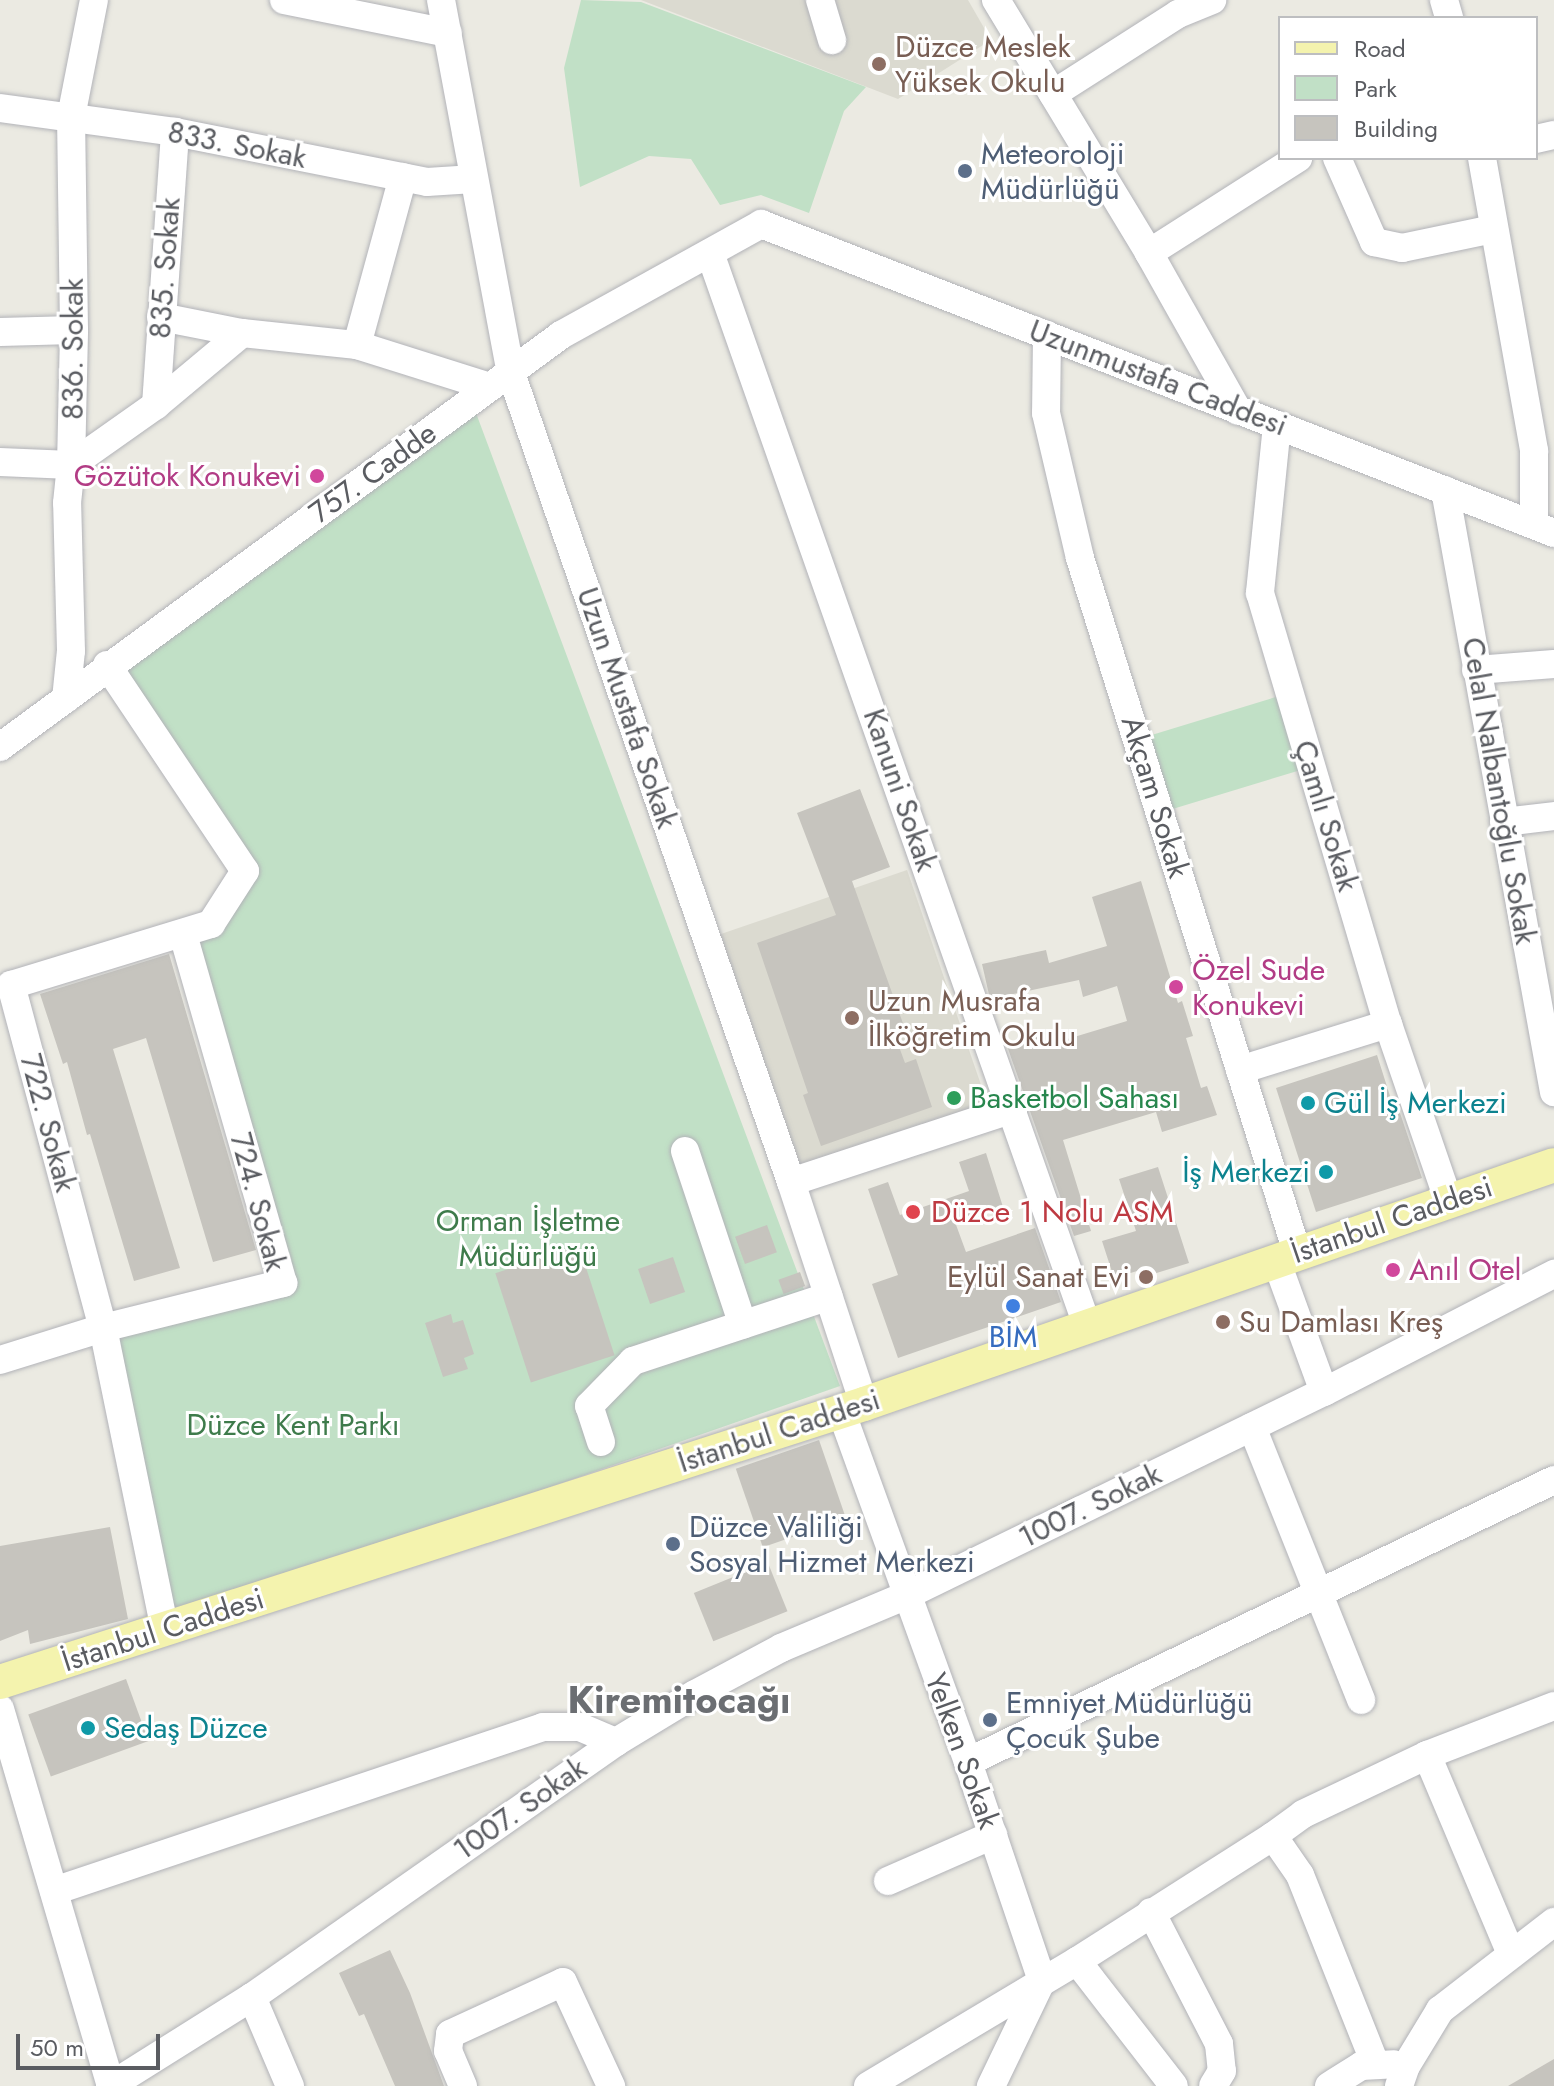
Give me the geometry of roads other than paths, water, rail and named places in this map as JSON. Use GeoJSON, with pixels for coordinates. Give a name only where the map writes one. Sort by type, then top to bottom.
{"type":"FeatureCollection","features":[{"type":"Feature","properties":{"kind":"main road","name":"İstanbul Caddesi"},"geometry":{"type":"LineString","coordinates":[[0,1682],[852,1407],[1088,1328],[1448,1199],[1554,1165]]}},
{"type":"Feature","properties":{"kind":"street","name":"836. Sokak"},"geometry":{"type":"LineString","coordinates":[[66,699],[71,651],[67,503],[71,465],[74,330],[71,117],[94,0]]}},
{"type":"Feature","properties":{"kind":"street"},"geometry":{"type":"LineString","coordinates":[[284,0],[448,33]]}},
{"type":"Feature","properties":{"kind":"street","name":"Uzun Mustafa Sokak"},"geometry":{"type":"LineString","coordinates":[[441,0],[474,179],[500,380],[791,1182],[829,1296],[852,1407]]}},
{"type":"Feature","properties":{"kind":"street"},"geometry":{"type":"LineString","coordinates":[[820,0],[832,40]]}},
{"type":"Feature","properties":{"kind":"street"},"geometry":{"type":"LineString","coordinates":[[996,0],[1149,253],[1238,411]]}},
{"type":"Feature","properties":{"kind":"street"},"geometry":{"type":"LineString","coordinates":[[1053,94],[1178,14],[1212,0]]}},
{"type":"Feature","properties":{"kind":"street","name":"833. Sokak"},"geometry":{"type":"LineString","coordinates":[[0,108],[175,132],[427,182],[474,179]]}},
{"type":"Feature","properties":{"kind":"street","name":"835. Sokak"},"geometry":{"type":"LineString","coordinates":[[156,405],[175,132]]}},
{"type":"Feature","properties":{"kind":"street"},"geometry":{"type":"LineString","coordinates":[[1149,253],[1295,160]]}},
{"type":"Feature","properties":{"kind":"street"},"geometry":{"type":"LineString","coordinates":[[1338,160],[1374,242],[1402,248],[1493,229]]}},
{"type":"Feature","properties":{"kind":"street"},"geometry":{"type":"LineString","coordinates":[[1482,160],[1534,451],[1544,529]]}},
{"type":"Feature","properties":{"kind":"street"},"geometry":{"type":"LineString","coordinates":[[357,345],[403,177]]}},
{"type":"Feature","properties":{"kind":"street","name":"757. Cadde"},"geometry":{"type":"LineString","coordinates":[[0,747],[107,665],[561,335],[761,224]]}},
{"type":"Feature","properties":{"kind":"street","name":"Uzunmustafa Caddesi"},"geometry":{"type":"LineString","coordinates":[[761,224],[1544,529]]}},
{"type":"Feature","properties":{"kind":"street","name":"Kanuni Sokak"},"geometry":{"type":"LineString","coordinates":[[710,253],[1088,1328]]}},
{"type":"Feature","properties":{"kind":"street"},"geometry":{"type":"LineString","coordinates":[[161,317],[242,333],[357,345],[500,380]]}},
{"type":"Feature","properties":{"kind":"street"},"geometry":{"type":"LineString","coordinates":[[0,332],[74,330]]}},
{"type":"Feature","properties":{"kind":"street"},"geometry":{"type":"LineString","coordinates":[[0,462],[71,465],[156,405],[242,333]]}},
{"type":"Feature","properties":{"kind":"street","name":"Akçam Sokak"},"geometry":{"type":"LineString","coordinates":[[1047,335],[1046,413],[1080,558],[1240,1070],[1324,1392]]}},
{"type":"Feature","properties":{"kind":"street","name":"Çamlı Sokak"},"geometry":{"type":"LineString","coordinates":[[1277,425],[1260,593],[1388,1024],[1448,1199]]}},
{"type":"Feature","properties":{"kind":"street","name":"Celal Nalbantoğlu Sokak"},"geometry":{"type":"LineString","coordinates":[[1445,490],[1504,822],[1544,981],[1554,1092]]}},
{"type":"Feature","properties":{"kind":"street"},"geometry":{"type":"LineString","coordinates":[[1476,670],[1554,664]]}},
{"type":"Feature","properties":{"kind":"street","name":"722. Sokak"},"geometry":{"type":"LineString","coordinates":[[107,665],[245,871],[211,924],[6,986],[103,1328],[165,1629]]}},
{"type":"Feature","properties":{"kind":"street"},"geometry":{"type":"LineString","coordinates":[[1504,822],[1554,816]]}},
{"type":"Feature","properties":{"kind":"street","name":"724. Sokak"},"geometry":{"type":"LineString","coordinates":[[0,1360],[103,1328],[283,1283],[183,934]]}},
{"type":"Feature","properties":{"kind":"street"},"geometry":{"type":"LineString","coordinates":[[1240,1070],[1388,1024]]}},
{"type":"Feature","properties":{"kind":"street"},"geometry":{"type":"LineString","coordinates":[[791,1182],[1013,1109]]}},
{"type":"Feature","properties":{"kind":"street"},"geometry":{"type":"LineString","coordinates":[[685,1151],[743,1325]]}},
{"type":"Feature","properties":{"kind":"street","name":"1007. Sokak"},"geometry":{"type":"LineString","coordinates":[[111,2086],[252,1997],[616,1742],[781,1648],[905,1596],[1324,1392],[1554,1274]]}},
{"type":"Feature","properties":{"kind":"street"},"geometry":{"type":"LineString","coordinates":[[601,1442],[589,1406],[633,1361],[829,1296]]}},
{"type":"Feature","properties":{"kind":"street","name":"Yelken Sokak"},"geometry":{"type":"LineString","coordinates":[[852,1407],[905,1596],[968,1762],[1042,1980]]}},
{"type":"Feature","properties":{"kind":"street"},"geometry":{"type":"LineString","coordinates":[[1252,1427],[1361,1700]]}},
{"type":"Feature","properties":{"kind":"street"},"geometry":{"type":"LineString","coordinates":[[968,1762],[1319,1593],[1551,1489]]}},
{"type":"Feature","properties":{"kind":"street"},"geometry":{"type":"LineString","coordinates":[[868,2086],[1077,1961],[1303,1814],[1427,1755],[1554,1706]]}},
{"type":"Feature","properties":{"kind":"street"},"geometry":{"type":"LineString","coordinates":[[0,1709],[111,2086]]}},
{"type":"Feature","properties":{"kind":"street"},"geometry":{"type":"LineString","coordinates":[[54,1891],[543,1727],[580,1727],[616,1742]]}},
{"type":"Feature","properties":{"kind":"street"},"geometry":{"type":"LineString","coordinates":[[1427,1755],[1511,1954]]}},
{"type":"Feature","properties":{"kind":"street"},"geometry":{"type":"LineString","coordinates":[[888,1881],[993,1835]]}},
{"type":"Feature","properties":{"kind":"street"},"geometry":{"type":"LineString","coordinates":[[1273,1836],[1300,1875],[1375,2063]]}},
{"type":"Feature","properties":{"kind":"street"},"geometry":{"type":"LineString","coordinates":[[1151,1912],[1219,2044],[1222,2071],[1213,2086]]}},
{"type":"Feature","properties":{"kind":"street"},"geometry":{"type":"LineString","coordinates":[[1329,2086],[1347,2072],[1375,2063],[1403,2076],[1440,2010],[1554,1922]]}},
{"type":"Feature","properties":{"kind":"street"},"geometry":{"type":"LineString","coordinates":[[1077,1961],[1174,2086]]}},
{"type":"Feature","properties":{"kind":"street"},"geometry":{"type":"LineString","coordinates":[[991,2086],[1042,1980]]}},
{"type":"Feature","properties":{"kind":"street"},"geometry":{"type":"LineString","coordinates":[[463,2086],[448,2051],[450,2034],[563,1982],[611,2086]]}},
{"type":"Feature","properties":{"kind":"street"},"geometry":{"type":"LineString","coordinates":[[252,1997],[290,2086]]}},
{"type":"Feature","properties":{"kind":"place","name":"Düzce Meslek Yüksek Okulu"},"geometry":{"type":"Point","coordinates":[879,64]}},
{"type":"Feature","properties":{"kind":"place","name":"Meteoroloji Müdürlüğü"},"geometry":{"type":"Point","coordinates":[965,171]}},
{"type":"Feature","properties":{"kind":"place","name":"Gözütok Konukevi"},"geometry":{"type":"Point","coordinates":[317,476]}},
{"type":"Feature","properties":{"kind":"place","name":"Özel Sude Konukevi"},"geometry":{"type":"Point","coordinates":[1176,987]}},
{"type":"Feature","properties":{"kind":"place","name":"Uzun Musrafa İlköğretim Okulu"},"geometry":{"type":"Point","coordinates":[852,1018]}},
{"type":"Feature","properties":{"kind":"place","name":"Basketbol Sahası"},"geometry":{"type":"Point","coordinates":[954,1098]}},
{"type":"Feature","properties":{"kind":"place","name":"Gül İş Merkezi"},"geometry":{"type":"Point","coordinates":[1308,1103]}},
{"type":"Feature","properties":{"kind":"place","name":"İş Merkezi"},"geometry":{"type":"Point","coordinates":[1326,1172]}},
{"type":"Feature","properties":{"kind":"place","name":"Düzce 1 Nolu ASM"},"geometry":{"type":"Point","coordinates":[913,1212]}},
{"type":"Feature","properties":{"kind":"place","name":"Anıl Otel"},"geometry":{"type":"Point","coordinates":[1393,1270]}},
{"type":"Feature","properties":{"kind":"place","name":"Eylül Sanat Evi"},"geometry":{"type":"Point","coordinates":[1146,1277]}},
{"type":"Feature","properties":{"kind":"place","name":"BİM"},"geometry":{"type":"Point","coordinates":[1013,1306]}},
{"type":"Feature","properties":{"kind":"place","name":"Su Damlası Kreş"},"geometry":{"type":"Point","coordinates":[1223,1322]}},
{"type":"Feature","properties":{"kind":"place","name":"Düzce Valiliği Sosyal Hizmet Merkezi"},"geometry":{"type":"Point","coordinates":[673,1544]}},
{"type":"Feature","properties":{"kind":"place","name":"Emniyet Müdürlüğü Çocuk Şube"},"geometry":{"type":"Point","coordinates":[990,1720]}},
{"type":"Feature","properties":{"kind":"place","name":"Sedaş Düzce"},"geometry":{"type":"Point","coordinates":[88,1728]}},
{"type":"Feature","properties":{"kind":"district","name":"Kiremitocağı"},"geometry":{"type":"Point","coordinates":[679,1700]}},
{"type":"Feature","properties":{"kind":"park label","name":"Orman İşletme Müdürlüğü"},"geometry":{"type":"Point","coordinates":[528,1238]}},
{"type":"Feature","properties":{"kind":"park label","name":"Düzce Kent Parkı"},"geometry":{"type":"Point","coordinates":[293,1425]}}]}
